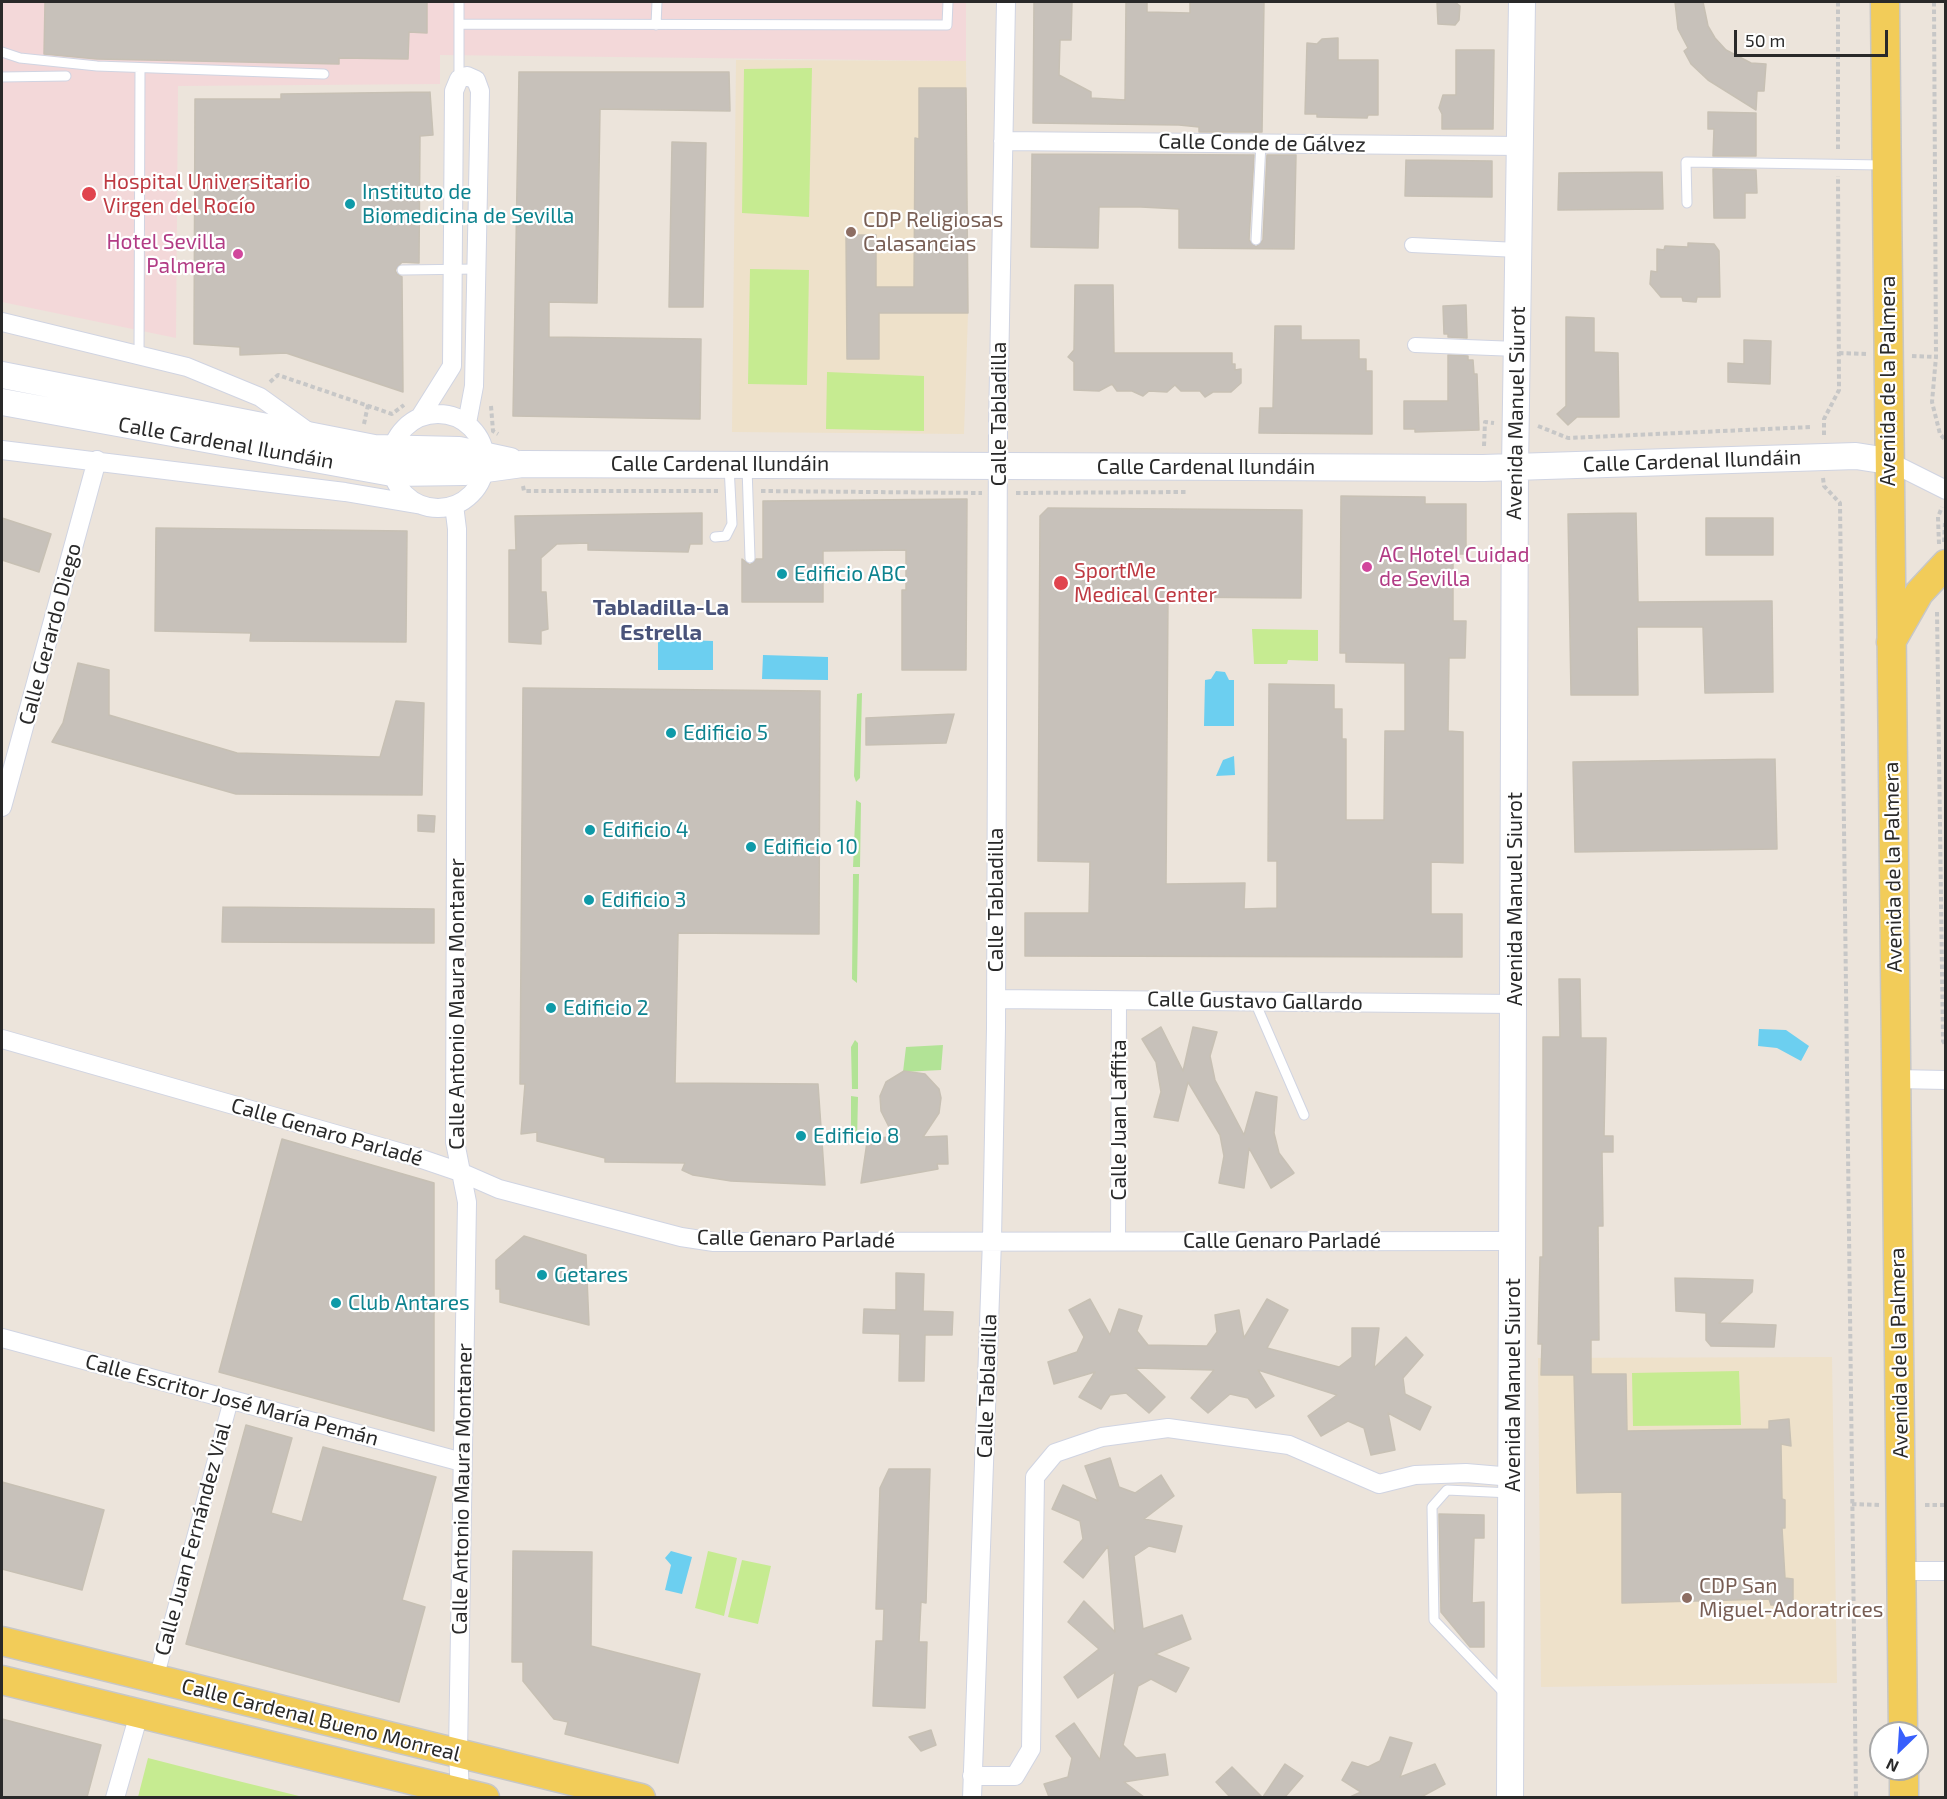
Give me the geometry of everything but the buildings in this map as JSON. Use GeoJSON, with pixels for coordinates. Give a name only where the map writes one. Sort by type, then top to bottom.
{"type":"FeatureCollection","features":[{"type":"Feature","properties":{"kind":"main road","name":"Avenida Manuel Siurot"},"geometry":{"type":"LineString","coordinates":[[1510,1797],[1515,1004],[1515,468],[1522,2]]}},
{"type":"Feature","properties":{"kind":"main road","name":"Avenida de la Palmera"},"geometry":{"type":"LineString","coordinates":[[1885,2],[1903,1721]]}},
{"type":"Feature","properties":{"kind":"main road","name":"Calle Cardenal Ilundáin"},"geometry":{"type":"LineString","coordinates":[[2,375],[314,435],[392,461]]}},
{"type":"Feature","properties":{"kind":"main road","name":"Calle Cardenal Ilundáin"},"geometry":{"type":"LineString","coordinates":[[2,402],[392,461],[459,450],[490,453],[522,464],[1515,468],[1856,456],[1888,462]]}},
{"type":"Feature","properties":{"kind":"main road"},"geometry":{"type":"LineString","coordinates":[[1890,644],[1942,553]]}},
{"type":"Feature","properties":{"kind":"main road","name":"Calle Cardenal Bueno Monreal"},"geometry":{"type":"LineString","coordinates":[[2,1641],[641,1797]]}},
{"type":"Feature","properties":{"kind":"main road","name":"Calle Cardenal Bueno Monreal"},"geometry":{"type":"LineString","coordinates":[[2,1680],[468,1796]]}},
{"type":"Feature","properties":{"kind":"main road"},"geometry":{"type":"LineString","coordinates":[[1904,1781],[1904,1797]]}},
{"type":"Feature","properties":{"kind":"street","name":"Calle Tabladilla"},"geometry":{"type":"LineString","coordinates":[[972,1797],[992,1240],[996,999],[998,466],[1006,2]]}},
{"type":"Feature","properties":{"kind":"street"},"geometry":{"type":"LineString","coordinates":[[420,417],[452,366],[454,91],[459,79],[472,77],[479,85],[477,269],[474,386],[467,423]]}},
{"type":"Feature","properties":{"kind":"street"},"geometry":{"type":"LineString","coordinates":[[454,129],[478,129]]}},
{"type":"Feature","properties":{"kind":"street","name":"Calle Conde de Gálvez"},"geometry":{"type":"LineString","coordinates":[[1003,141],[1520,146]]}},
{"type":"Feature","properties":{"kind":"street"},"geometry":{"type":"LineString","coordinates":[[1412,245],[1518,250]]}},
{"type":"Feature","properties":{"kind":"street","name":"Calle Cardenal Ilundáin"},"geometry":{"type":"LineString","coordinates":[[2,322],[187,367],[251,392],[314,435]]}},
{"type":"Feature","properties":{"kind":"street"},"geometry":{"type":"LineString","coordinates":[[1415,345],[1517,349]]}},
{"type":"Feature","properties":{"kind":"street"},"geometry":{"type":"LineString","coordinates":[[422,505],[403,493],[392,461],[401,430],[420,417],[440,413],[459,418],[467,423],[490,453],[471,495],[454,505]]}},
{"type":"Feature","properties":{"kind":"street","name":"Calle Cardenal Ilundáin"},"geometry":{"type":"LineString","coordinates":[[2,450],[393,498],[433,508],[454,505]]}},
{"type":"Feature","properties":{"kind":"street","name":"Calle Gerardo Diego"},"geometry":{"type":"LineString","coordinates":[[2,807],[97,460]]}},
{"type":"Feature","properties":{"kind":"street"},"geometry":{"type":"LineString","coordinates":[[1888,462],[1946,490]]}},
{"type":"Feature","properties":{"kind":"street","name":"Calle Antonio Maura Montaner"},"geometry":{"type":"LineString","coordinates":[[454,505],[457,529],[455,1142],[467,1202],[458,1754],[468,1796]]}},
{"type":"Feature","properties":{"kind":"street","name":"Calle Gustavo Gallardo"},"geometry":{"type":"LineString","coordinates":[[996,999],[1515,1004]]}},
{"type":"Feature","properties":{"kind":"street","name":"Calle Juan Laffita"},"geometry":{"type":"LineString","coordinates":[[1118,1240],[1119,1000]]}},
{"type":"Feature","properties":{"kind":"street","name":"Calle Genaro Parladé"},"geometry":{"type":"LineString","coordinates":[[2,1039],[416,1157],[460,1172],[499,1189],[681,1237],[714,1242],[1512,1241]]}},
{"type":"Feature","properties":{"kind":"street"},"geometry":{"type":"LineString","coordinates":[[1896,1079],[1946,1080]]}},
{"type":"Feature","properties":{"kind":"street","name":"Calle Escritor José María Pemán"},"geometry":{"type":"LineString","coordinates":[[2,1338],[462,1462]]}},
{"type":"Feature","properties":{"kind":"street","name":"Calle Juan Fernández Vial"},"geometry":{"type":"LineString","coordinates":[[156,1679],[231,1400]]}},
{"type":"Feature","properties":{"kind":"street"},"geometry":{"type":"LineString","coordinates":[[972,1776],[1015,1776],[1031,1749],[1035,1477],[1055,1453],[1102,1437],[1168,1428],[1289,1446],[1379,1484],[1415,1475],[1466,1473],[1513,1485]]}},
{"type":"Feature","properties":{"kind":"street"},"geometry":{"type":"LineString","coordinates":[[1901,1571],[1946,1571]]}},
{"type":"Feature","properties":{"kind":"street"},"geometry":{"type":"LineString","coordinates":[[115,1797],[139,1714]]}},
{"type":"Feature","properties":{"kind":"lane"},"geometry":{"type":"LineString","coordinates":[[459,2],[459,79]]}},
{"type":"Feature","properties":{"kind":"lane"},"geometry":{"type":"LineString","coordinates":[[656,25],[657,2]]}},
{"type":"Feature","properties":{"kind":"lane"},"geometry":{"type":"LineString","coordinates":[[459,24],[947,26],[948,2]]}},
{"type":"Feature","properties":{"kind":"lane"},"geometry":{"type":"LineString","coordinates":[[2,52],[20,58],[140,69],[324,74]]}},
{"type":"Feature","properties":{"kind":"lane"},"geometry":{"type":"LineString","coordinates":[[139,356],[140,69]]}},
{"type":"Feature","properties":{"kind":"lane"},"geometry":{"type":"LineString","coordinates":[[2,77],[66,76]]}},
{"type":"Feature","properties":{"kind":"lane"},"geometry":{"type":"LineString","coordinates":[[1256,240],[1261,143]]}},
{"type":"Feature","properties":{"kind":"lane"},"geometry":{"type":"LineString","coordinates":[[1686,203],[1686,162],[1886,165]]}},
{"type":"Feature","properties":{"kind":"lane"},"geometry":{"type":"LineString","coordinates":[[402,270],[477,269]]}},
{"type":"Feature","properties":{"kind":"lane"},"geometry":{"type":"LineString","coordinates":[[715,537],[726,536],[732,524],[738,464]]}},
{"type":"Feature","properties":{"kind":"lane"},"geometry":{"type":"LineString","coordinates":[[738,464],[750,558]]}},
{"type":"Feature","properties":{"kind":"lane"},"geometry":{"type":"LineString","coordinates":[[1255,1002],[1304,1115]]}},
{"type":"Feature","properties":{"kind":"lane"},"geometry":{"type":"LineString","coordinates":[[1511,1699],[1434,1620],[1432,1507],[1447,1490],[1513,1485]]}},
{"type":"Feature","properties":{"kind":"path"},"geometry":{"type":"LineString","coordinates":[[1934,2],[1936,357],[1932,402],[1940,434],[1946,441]]}},
{"type":"Feature","properties":{"kind":"path"},"geometry":{"type":"LineString","coordinates":[[1824,435],[1824,419],[1839,390],[1839,353]]}},
{"type":"Feature","properties":{"kind":"path"},"geometry":{"type":"LineString","coordinates":[[267,387],[278,375],[392,414],[411,399]]}},
{"type":"Feature","properties":{"kind":"path"},"geometry":{"type":"LineString","coordinates":[[490,398],[493,431],[490,453]]}},
{"type":"Feature","properties":{"kind":"path"},"geometry":{"type":"LineString","coordinates":[[1484,446],[1485,422]]}},
{"type":"Feature","properties":{"kind":"path"},"geometry":{"type":"LineString","coordinates":[[1538,426],[1568,438],[1811,427]]}},
{"type":"Feature","properties":{"kind":"path"},"geometry":{"type":"LineString","coordinates":[[1824,486],[1840,503],[1856,1797]]}},
{"type":"Feature","properties":{"kind":"path"},"geometry":{"type":"LineString","coordinates":[[524,492],[722,491]]}},
{"type":"Feature","properties":{"kind":"path"},"geometry":{"type":"LineString","coordinates":[[755,491],[985,493]]}},
{"type":"Feature","properties":{"kind":"path"},"geometry":{"type":"LineString","coordinates":[[1008,493],[1198,492]]}},
{"type":"Feature","properties":{"kind":"path"},"geometry":{"type":"LineString","coordinates":[[1938,517],[1942,553]]}},
{"type":"Feature","properties":{"kind":"path"},"geometry":{"type":"LineString","coordinates":[[1942,553],[1945,523]]}},
{"type":"Feature","properties":{"kind":"path"},"geometry":{"type":"LineString","coordinates":[[1941,604],[1937,613],[1943,1041],[1946,1046]]}},
{"type":"Feature","properties":{"kind":"path"},"geometry":{"type":"LineString","coordinates":[[1946,1113],[1946,1198]]}},
{"type":"Feature","properties":{"kind":"path"},"geometry":{"type":"LineString","coordinates":[[1852,1504],[1864,1505]]}},
{"type":"Feature","properties":{"kind":"path"},"geometry":{"type":"LineString","coordinates":[[1937,1505],[1946,1505]]}},
{"type":"Feature","properties":{"kind":"shaded area","name":"Hospital Universitario Virgen del Rocío"},"geometry":{"type":"Polygon","coordinates":[[[2,2],[966,2],[966,61],[440,55],[440,84],[178,86],[176,338],[2,302],[2,2]]]}},
{"type":"Feature","properties":{"kind":"shaded area","name":"CDP Religiosas Calasancias"},"geometry":{"type":"Polygon","coordinates":[[[736,60],[966,61],[968,313],[964,434],[732,432],[736,60]]]}},
{"type":"Feature","properties":{"kind":"shaded area","name":"CDP San Miguel-Adoratrices"},"geometry":{"type":"Polygon","coordinates":[[[1832,1357],[1837,1683],[1541,1687],[1538,1358],[1832,1357]]]}},
{"type":"Feature","properties":{"kind":"green space"},"geometry":{"type":"Polygon","coordinates":[[[812,68],[809,217],[742,213],[744,69],[812,68]]]}},
{"type":"Feature","properties":{"kind":"green space"},"geometry":{"type":"Polygon","coordinates":[[[750,269],[809,270],[807,385],[748,384],[750,269]]]}},
{"type":"Feature","properties":{"kind":"green space"},"geometry":{"type":"Polygon","coordinates":[[[827,372],[924,376],[924,431],[826,429],[827,372]]]}},
{"type":"Feature","properties":{"kind":"green space"},"geometry":{"type":"Polygon","coordinates":[[[1252,629],[1318,630],[1318,661],[1288,660],[1287,664],[1254,664],[1252,629]]]}},
{"type":"Feature","properties":{"kind":"green space"},"geometry":{"type":"Polygon","coordinates":[[[862,693],[860,778],[856,782],[854,776],[857,694],[862,693]]]}},
{"type":"Feature","properties":{"kind":"green space"},"geometry":{"type":"Polygon","coordinates":[[[856,800],[861,803],[860,867],[853,867],[856,800]]]}},
{"type":"Feature","properties":{"kind":"green space"},"geometry":{"type":"Polygon","coordinates":[[[853,874],[859,874],[857,983],[852,979],[853,874]]]}},
{"type":"Feature","properties":{"kind":"green space"},"geometry":{"type":"Polygon","coordinates":[[[855,1040],[858,1043],[858,1089],[852,1089],[851,1047],[855,1040]]]}},
{"type":"Feature","properties":{"kind":"green space"},"geometry":{"type":"Polygon","coordinates":[[[943,1045],[941,1070],[903,1072],[906,1047],[943,1045]]]}},
{"type":"Feature","properties":{"kind":"green space"},"geometry":{"type":"Polygon","coordinates":[[[851,1096],[858,1097],[857,1141],[851,1141],[851,1096]]]}},
{"type":"Feature","properties":{"kind":"green space"},"geometry":{"type":"Polygon","coordinates":[[[1739,1371],[1741,1425],[1633,1426],[1632,1373],[1739,1371]]]}},
{"type":"Feature","properties":{"kind":"green space"},"geometry":{"type":"Polygon","coordinates":[[[708,1551],[737,1558],[724,1616],[695,1608],[708,1551]]]}},
{"type":"Feature","properties":{"kind":"green space"},"geometry":{"type":"Polygon","coordinates":[[[742,1560],[771,1566],[758,1624],[728,1617],[742,1560]]]}},
{"type":"Feature","properties":{"kind":"green space"},"geometry":{"type":"Polygon","coordinates":[[[148,1758],[222,1777],[303,1797],[138,1797],[148,1758]]]}},
{"type":"Feature","properties":{"kind":"water"},"geometry":{"type":"Polygon","coordinates":[[[658,639],[713,641],[713,670],[658,670],[658,639]]]}},
{"type":"Feature","properties":{"kind":"water"},"geometry":{"type":"Polygon","coordinates":[[[763,655],[828,657],[828,680],[762,679],[763,655]]]}},
{"type":"Feature","properties":{"kind":"water"},"geometry":{"type":"Polygon","coordinates":[[[1216,671],[1225,672],[1229,680],[1234,680],[1234,726],[1204,726],[1205,680],[1211,679],[1216,671]]]}},
{"type":"Feature","properties":{"kind":"water"},"geometry":{"type":"Polygon","coordinates":[[[1234,756],[1235,775],[1216,776],[1223,760],[1234,756]]]}},
{"type":"Feature","properties":{"kind":"water"},"geometry":{"type":"Polygon","coordinates":[[[1759,1029],[1786,1030],[1809,1046],[1801,1061],[1777,1048],[1758,1046],[1759,1029]]]}},
{"type":"Feature","properties":{"kind":"water"},"geometry":{"type":"Polygon","coordinates":[[[671,1551],[692,1557],[682,1594],[665,1590],[671,1565],[665,1558],[671,1551]]]}},
{"type":"Feature","properties":{"kind":"place","name":"Hospital Universitario Virgen del Rocío"},"geometry":{"type":"Point","coordinates":[89,194]}},
{"type":"Feature","properties":{"kind":"place","name":"Instituto de Biomedicina de Sevilla"},"geometry":{"type":"Point","coordinates":[350,204]}},
{"type":"Feature","properties":{"kind":"place","name":"CDP Religiosas Calasancias"},"geometry":{"type":"Point","coordinates":[851,232]}},
{"type":"Feature","properties":{"kind":"place","name":"Hotel Sevilla Palmera"},"geometry":{"type":"Point","coordinates":[238,254]}},
{"type":"Feature","properties":{"kind":"place","name":"AC Hotel Cuidad de Sevilla"},"geometry":{"type":"Point","coordinates":[1367,567]}},
{"type":"Feature","properties":{"kind":"place","name":"Edificio ABC"},"geometry":{"type":"Point","coordinates":[782,574]}},
{"type":"Feature","properties":{"kind":"place","name":"SportMe Medical Center"},"geometry":{"type":"Point","coordinates":[1061,583]}},
{"type":"Feature","properties":{"kind":"place","name":"Edificio 5"},"geometry":{"type":"Point","coordinates":[671,733]}},
{"type":"Feature","properties":{"kind":"place","name":"Edificio 4"},"geometry":{"type":"Point","coordinates":[590,830]}},
{"type":"Feature","properties":{"kind":"place","name":"Edificio 10"},"geometry":{"type":"Point","coordinates":[751,847]}},
{"type":"Feature","properties":{"kind":"place","name":"Edificio 3"},"geometry":{"type":"Point","coordinates":[589,900]}},
{"type":"Feature","properties":{"kind":"place","name":"Edificio 2"},"geometry":{"type":"Point","coordinates":[551,1008]}},
{"type":"Feature","properties":{"kind":"place","name":"Edificio 8"},"geometry":{"type":"Point","coordinates":[801,1136]}},
{"type":"Feature","properties":{"kind":"place","name":"Getares"},"geometry":{"type":"Point","coordinates":[542,1275]}},
{"type":"Feature","properties":{"kind":"place","name":"Club Antares"},"geometry":{"type":"Point","coordinates":[336,1303]}},
{"type":"Feature","properties":{"kind":"place","name":"CDP San Miguel-Adoratrices"},"geometry":{"type":"Point","coordinates":[1687,1598]}},
{"type":"Feature","properties":{"kind":"district","name":"Tabladilla-La Estrella"},"geometry":{"type":"Point","coordinates":[661,620]}}]}
